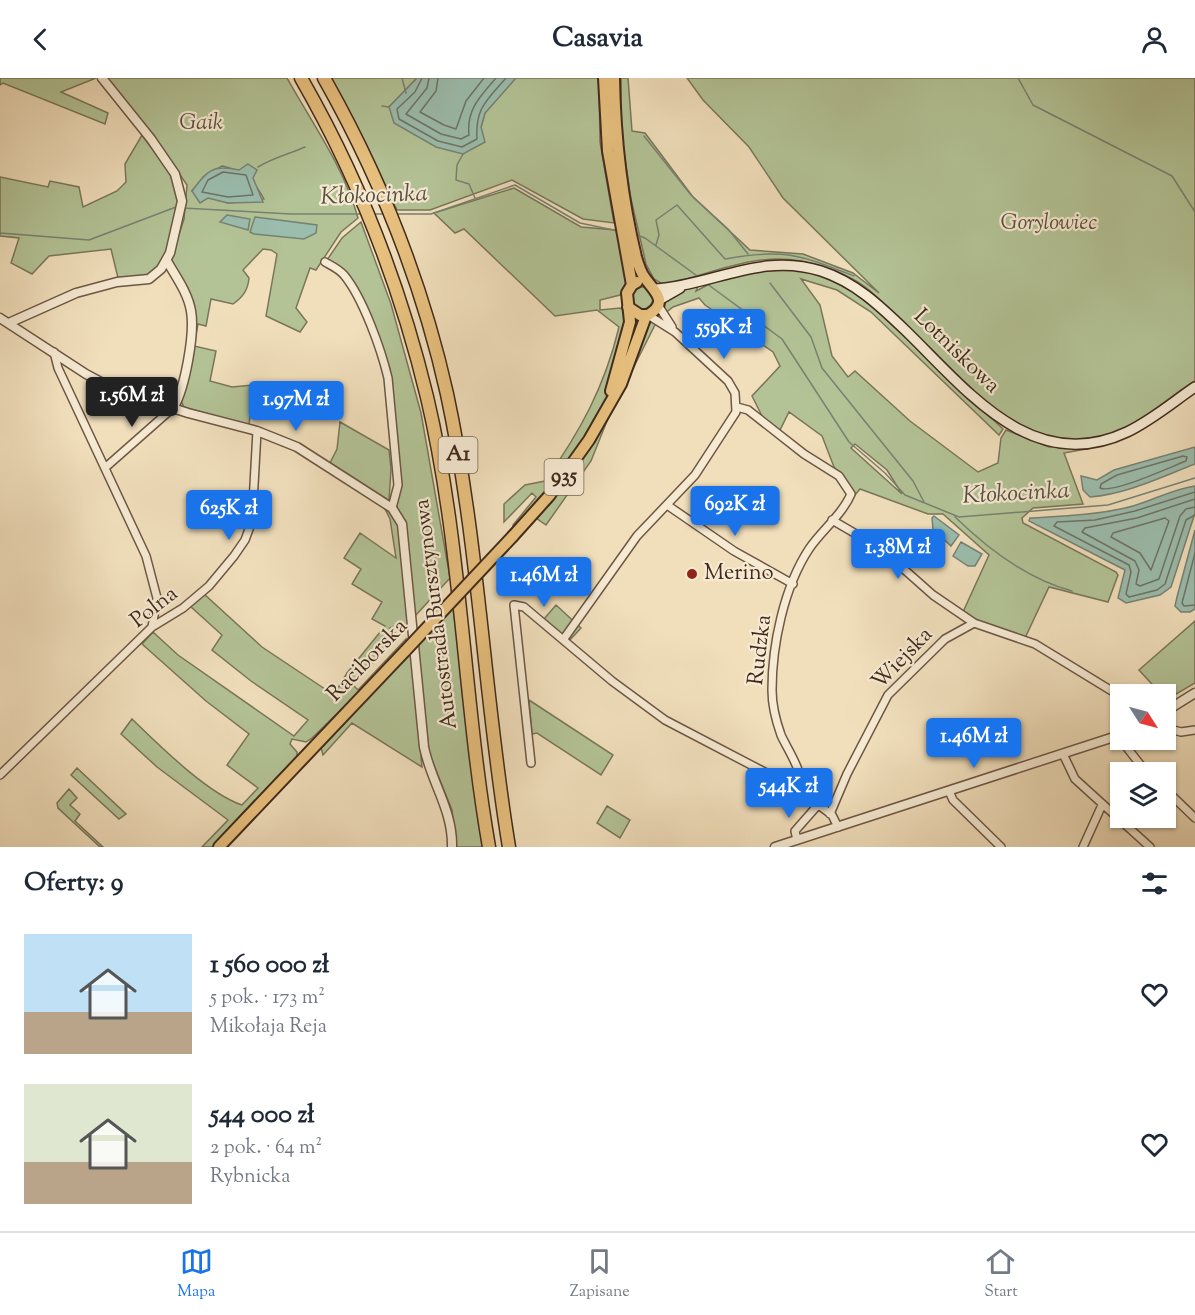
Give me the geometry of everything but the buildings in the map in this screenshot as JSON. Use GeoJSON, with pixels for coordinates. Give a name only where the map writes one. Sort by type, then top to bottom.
{"type":"FeatureCollection","features":[{"type":"Feature","properties":{"kind":"highway","name":"Autostrada Bursztynowa"},"geometry":{"type":"LineString","coordinates":[[301,78],[361,195],[378,236],[407,323],[436,444],[489,847]]}},
{"type":"Feature","properties":{"kind":"highway","name":"Autostrada Bursztynowa"},"geometry":{"type":"LineString","coordinates":[[324,78],[382,192],[400,236],[427,318],[457,447],[508,847]]}},
{"type":"Feature","properties":{"kind":"main road","name":"935"},"geometry":{"type":"LineString","coordinates":[[604,78],[608,152],[618,215],[630,247],[655,294],[647,316]]}},
{"type":"Feature","properties":{"kind":"main road","name":"935"},"geometry":{"type":"LineString","coordinates":[[614,78],[617,135],[629,224],[632,285],[626,296],[628,307]]}},
{"type":"Feature","properties":{"kind":"main road","name":"Lotniskowa"},"geometry":{"type":"LineString","coordinates":[[655,294],[717,275],[760,265],[781,264],[814,269],[842,279],[880,306],[991,412],[1015,429],[1042,440],[1077,444],[1115,437],[1147,421],[1195,387]]}},
{"type":"Feature","properties":{"kind":"main road"},"geometry":{"type":"LineString","coordinates":[[632,285],[655,294]]}},
{"type":"Feature","properties":{"kind":"main road"},"geometry":{"type":"LineString","coordinates":[[628,307],[637,314],[647,316]]}},
{"type":"Feature","properties":{"kind":"main road","name":"Raciborska"},"geometry":{"type":"LineString","coordinates":[[605,411],[629,325],[628,307]]}},
{"type":"Feature","properties":{"kind":"main road","name":"Raciborska"},"geometry":{"type":"LineString","coordinates":[[219,847],[513,536],[567,473],[621,384],[647,316]]}},
{"type":"Feature","properties":{"kind":"street"},"geometry":{"type":"LineString","coordinates":[[11,322],[76,293],[117,282],[149,279],[167,261],[181,214],[182,201],[175,174],[151,139],[102,78]]}},
{"type":"Feature","properties":{"kind":"street"},"geometry":{"type":"LineString","coordinates":[[106,467],[174,407],[182,387],[192,312],[187,296],[167,261]]}},
{"type":"Feature","properties":{"kind":"street"},"geometry":{"type":"LineString","coordinates":[[325,262],[344,275],[352,288],[376,339],[388,378],[398,484],[392,508]]}},
{"type":"Feature","properties":{"kind":"street"},"geometry":{"type":"LineString","coordinates":[[655,294],[675,332]]}},
{"type":"Feature","properties":{"kind":"street"},"geometry":{"type":"LineString","coordinates":[[563,640],[636,536],[695,475],[732,421],[737,407],[735,393],[728,381],[675,332],[647,316]]}},
{"type":"Feature","properties":{"kind":"street"},"geometry":{"type":"LineString","coordinates":[[0,318],[11,322],[114,389],[283,440],[327,464],[392,508],[402,524],[424,747],[431,771],[449,813],[452,847]]}},
{"type":"Feature","properties":{"kind":"street"},"geometry":{"type":"LineString","coordinates":[[54,352],[58,368],[106,467],[154,580],[157,598],[152,627]]}},
{"type":"Feature","properties":{"kind":"street","name":"Rudzka"},"geometry":{"type":"LineString","coordinates":[[737,407],[748,410],[844,481],[851,495],[809,549],[793,584],[777,636],[772,690],[781,734],[799,777],[798,790]]}},
{"type":"Feature","properties":{"kind":"street","name":"Polna"},"geometry":{"type":"LineString","coordinates":[[0,775],[152,627],[183,608],[209,586],[245,540],[255,504],[257,431]]}},
{"type":"Feature","properties":{"kind":"street"},"geometry":{"type":"LineString","coordinates":[[667,505],[734,551],[793,584]]}},
{"type":"Feature","properties":{"kind":"street"},"geometry":{"type":"LineString","coordinates":[[832,520],[880,548],[933,595],[974,623],[1035,644],[1110,690]]}},
{"type":"Feature","properties":{"kind":"street"},"geometry":{"type":"LineString","coordinates":[[531,763],[514,605],[524,607],[664,720],[798,790],[830,814],[838,827]]}},
{"type":"Feature","properties":{"kind":"street","name":"Wiejska"},"geometry":{"type":"LineString","coordinates":[[830,814],[847,774],[888,695],[945,639],[974,623]]}},
{"type":"Feature","properties":{"kind":"street"},"geometry":{"type":"LineString","coordinates":[[1176,705],[1195,693]]}},
{"type":"Feature","properties":{"kind":"street"},"geometry":{"type":"LineString","coordinates":[[1176,731],[1195,730]]}},
{"type":"Feature","properties":{"kind":"street"},"geometry":{"type":"LineString","coordinates":[[776,847],[801,842],[838,827],[1110,740]]}},
{"type":"Feature","properties":{"kind":"street"},"geometry":{"type":"LineString","coordinates":[[1063,754],[1075,779],[1150,847]]}},
{"type":"Feature","properties":{"kind":"street"},"geometry":{"type":"LineString","coordinates":[[949,791],[953,800],[1001,847]]}},
{"type":"Feature","properties":{"kind":"street"},"geometry":{"type":"LineString","coordinates":[[1176,800],[1195,818]]}},
{"type":"Feature","properties":{"kind":"street"},"geometry":{"type":"LineString","coordinates":[[1083,847],[1102,805]]}},
{"type":"Feature","properties":{"kind":"street"},"geometry":{"type":"LineString","coordinates":[[801,842],[795,831],[817,806]]}},
{"type":"Feature","properties":{"kind":"green space"},"geometry":{"type":"Polygon","coordinates":[[[0,78],[96,78],[61,92],[108,113],[105,124],[3,83],[0,85],[0,78]]]}},
{"type":"Feature","properties":{"kind":"green space","name":"Gaik"},"geometry":{"type":"Polygon","coordinates":[[[106,78],[287,78],[327,146],[352,199],[358,218],[341,232],[316,270],[310,268],[296,308],[307,322],[300,332],[266,316],[277,254],[263,249],[243,270],[249,278],[244,293],[233,304],[211,299],[206,326],[198,324],[194,346],[216,351],[210,381],[232,387],[253,385],[249,426],[184,407],[181,401],[194,321],[170,262],[184,219],[187,185],[160,145],[106,78]],[[222,166],[204,176],[192,191],[228,203],[264,199],[248,177],[237,170],[222,166]]]}},
{"type":"Feature","properties":{"kind":"green space"},"geometry":{"type":"Polygon","coordinates":[[[329,78],[417,78],[389,107],[481,127],[485,113],[515,78],[599,78],[600,142],[614,223],[583,219],[512,180],[430,210],[397,210],[367,146],[329,78]]]}},
{"type":"Feature","properties":{"kind":"green space","name":"Gorylowiec"},"geometry":{"type":"Polygon","coordinates":[[[621,78],[628,78],[632,131],[645,133],[693,197],[750,250],[803,254],[853,273],[879,293],[783,198],[749,147],[703,100],[687,78],[1195,78],[1195,381],[1119,431],[1070,440],[1036,433],[1003,416],[973,393],[890,309],[864,286],[834,270],[801,261],[766,260],[732,266],[664,285],[654,279],[646,264],[631,199],[621,132],[621,78]]]}},
{"type":"Feature","properties":{"kind":"green space"},"geometry":{"type":"Polygon","coordinates":[[[142,135],[172,176],[178,204],[166,258],[152,275],[118,278],[111,249],[49,256],[32,274],[11,263],[19,238],[0,236],[0,177],[48,187],[50,181],[79,187],[83,207],[117,191],[126,182],[125,164],[142,135]]]}},
{"type":"Feature","properties":{"kind":"green space"},"geometry":{"type":"Polygon","coordinates":[[[514,188],[581,227],[616,230],[627,280],[620,295],[600,300],[600,310],[620,308],[625,312],[626,320],[613,379],[605,402],[592,429],[572,460],[514,532],[513,525],[536,497],[532,493],[504,522],[504,504],[525,485],[545,481],[558,463],[599,389],[619,327],[597,310],[555,316],[464,229],[455,233],[434,213],[514,188]]]}},
{"type":"Feature","properties":{"kind":"green space"},"geometry":{"type":"Polygon","coordinates":[[[361,222],[391,304],[421,413],[450,578],[415,616],[405,524],[397,507],[400,480],[390,369],[377,334],[347,273],[327,260],[342,238],[361,222]]]}},
{"type":"Feature","properties":{"kind":"green space"},"geometry":{"type":"Polygon","coordinates":[[[763,268],[788,268],[819,275],[849,289],[875,309],[1003,429],[999,435],[871,312],[837,290],[801,279],[820,305],[832,356],[848,377],[855,371],[910,421],[978,472],[998,463],[1001,438],[1006,430],[1049,447],[1091,448],[1064,453],[1083,504],[1033,508],[1022,518],[1023,523],[1116,572],[1118,575],[1108,602],[1049,587],[1025,638],[982,623],[963,612],[989,555],[943,514],[928,514],[860,489],[855,495],[834,467],[822,436],[789,412],[779,432],[763,418],[752,396],[780,366],[773,352],[705,305],[699,298],[673,307],[658,319],[609,416],[591,461],[546,525],[536,518],[582,457],[647,321],[667,297],[699,284],[696,291],[721,278],[763,268]],[[855,444],[851,448],[902,494],[887,470],[855,444]]]}},
{"type":"Feature","properties":{"kind":"green space"},"geometry":{"type":"Polygon","coordinates":[[[642,287],[650,290],[653,298],[650,306],[642,309],[634,306],[631,298],[634,290],[642,287]]]}},
{"type":"Feature","properties":{"kind":"green space"},"geometry":{"type":"Polygon","coordinates":[[[340,422],[389,450],[391,469],[389,501],[330,463],[337,449],[340,422]]]}},
{"type":"Feature","properties":{"kind":"green space"},"geometry":{"type":"Polygon","coordinates":[[[383,505],[397,520],[411,620],[405,627],[398,625],[390,628],[397,635],[353,685],[358,690],[406,639],[407,646],[312,738],[306,742],[292,739],[290,744],[297,752],[297,758],[214,847],[202,847],[228,820],[157,767],[121,734],[132,719],[199,780],[228,799],[242,805],[258,788],[227,765],[249,734],[206,701],[142,644],[153,632],[178,655],[294,736],[308,720],[251,681],[212,650],[222,635],[190,606],[204,594],[262,647],[334,695],[347,673],[385,626],[372,619],[382,602],[352,584],[361,569],[344,558],[360,533],[396,558],[390,519],[383,505]]]}},
{"type":"Feature","properties":{"kind":"green space"},"geometry":{"type":"Polygon","coordinates":[[[556,605],[581,628],[569,641],[544,619],[556,605]]]}},
{"type":"Feature","properties":{"kind":"green space"},"geometry":{"type":"Polygon","coordinates":[[[453,607],[483,847],[456,847],[452,810],[429,753],[418,645],[453,607]]]}},
{"type":"Feature","properties":{"kind":"green space"},"geometry":{"type":"Polygon","coordinates":[[[1195,621],[1195,683],[1176,694],[1176,684],[1152,684],[1139,670],[1195,621]]]}},
{"type":"Feature","properties":{"kind":"green space"},"geometry":{"type":"Polygon","coordinates":[[[412,653],[422,767],[352,723],[323,755],[320,744],[412,653]]]}},
{"type":"Feature","properties":{"kind":"green space"},"geometry":{"type":"Polygon","coordinates":[[[529,700],[613,755],[601,775],[537,733],[532,734],[529,700]]]}},
{"type":"Feature","properties":{"kind":"green space"},"geometry":{"type":"Polygon","coordinates":[[[77,768],[126,814],[119,819],[71,775],[77,768]]]}},
{"type":"Feature","properties":{"kind":"green space"},"geometry":{"type":"Polygon","coordinates":[[[69,789],[77,798],[70,805],[80,814],[75,821],[103,847],[100,847],[58,808],[57,803],[69,789]]]}},
{"type":"Feature","properties":{"kind":"green space"},"geometry":{"type":"Polygon","coordinates":[[[607,806],[630,820],[620,838],[597,823],[607,806]]]}},
{"type":"Feature","properties":{"kind":"water"},"geometry":{"type":"Polygon","coordinates":[[[417,78],[516,78],[485,113],[481,127],[485,142],[463,154],[436,147],[394,123],[389,107],[417,78]]]}},
{"type":"Feature","properties":{"kind":"water"},"geometry":{"type":"Polygon","coordinates":[[[248,164],[257,170],[253,178],[263,202],[228,203],[208,198],[200,203],[192,191],[212,170],[230,168],[239,170],[248,164]]]}},
{"type":"Feature","properties":{"kind":"water"},"geometry":{"type":"Polygon","coordinates":[[[227,215],[250,219],[248,230],[220,222],[227,215]]]}},
{"type":"Feature","properties":{"kind":"water"},"geometry":{"type":"Polygon","coordinates":[[[255,217],[317,225],[316,233],[304,239],[254,234],[250,232],[255,217]]]}},
{"type":"Feature","properties":{"kind":"water"},"geometry":{"type":"Polygon","coordinates":[[[1195,447],[1195,464],[1131,489],[1090,497],[1083,490],[1081,476],[1097,480],[1114,470],[1195,447]]]}},
{"type":"Feature","properties":{"kind":"water"},"geometry":{"type":"Polygon","coordinates":[[[1195,486],[1195,513],[1171,587],[1160,595],[1126,603],[1118,598],[1125,570],[1029,521],[1030,518],[1082,515],[1120,509],[1195,486]]]}},
{"type":"Feature","properties":{"kind":"water"},"geometry":{"type":"Polygon","coordinates":[[[934,516],[959,535],[951,546],[933,529],[932,518],[934,516]]]}},
{"type":"Feature","properties":{"kind":"water"},"geometry":{"type":"Polygon","coordinates":[[[1195,530],[1195,609],[1190,612],[1181,612],[1175,606],[1195,530]]]}},
{"type":"Feature","properties":{"kind":"water"},"geometry":{"type":"Polygon","coordinates":[[[961,542],[982,554],[975,566],[968,566],[953,556],[961,542]]]}},
{"type":"Feature","properties":{"kind":"waterway"},"geometry":{"type":"LineString","coordinates":[[402,78],[406,93]]}},
{"type":"Feature","properties":{"kind":"waterway"},"geometry":{"type":"LineString","coordinates":[[1018,78],[1033,105],[1172,176],[1195,212]]}},
{"type":"Feature","properties":{"kind":"waterway"},"geometry":{"type":"LineString","coordinates":[[382,106],[389,107]]}},
{"type":"Feature","properties":{"kind":"waterway"},"geometry":{"type":"LineString","coordinates":[[644,136],[691,195],[728,229],[748,254]]}},
{"type":"Feature","properties":{"kind":"waterway"},"geometry":{"type":"LineString","coordinates":[[258,167],[305,147]]}},
{"type":"Feature","properties":{"kind":"waterway"},"geometry":{"type":"LineString","coordinates":[[463,154],[457,165],[456,180],[469,184],[475,198]]}},
{"type":"Feature","properties":{"kind":"waterway","name":"Kłokocinka"},"geometry":{"type":"LineString","coordinates":[[396,214],[431,214],[515,185],[580,223],[618,231]]}},
{"type":"Feature","properties":{"kind":"waterway"},"geometry":{"type":"LineString","coordinates":[[656,245],[659,235],[656,220],[677,205],[725,259],[778,254],[805,258],[854,276]]}},
{"type":"Feature","properties":{"kind":"waterway","name":"Kłokocinka"},"geometry":{"type":"LineString","coordinates":[[0,233],[89,240],[176,207]]}},
{"type":"Feature","properties":{"kind":"waterway","name":"Kłokocinka"},"geometry":{"type":"LineString","coordinates":[[183,208],[291,214],[361,214]]}},
{"type":"Feature","properties":{"kind":"waterway","name":"Kłokocinka"},"geometry":{"type":"LineString","coordinates":[[372,214],[385,214]]}},
{"type":"Feature","properties":{"kind":"waterway","name":"Kłokocinka"},"geometry":{"type":"LineString","coordinates":[[637,235],[645,238],[700,278]]}},
{"type":"Feature","properties":{"kind":"waterway","name":"Kłokocinka"},"geometry":{"type":"LineString","coordinates":[[706,283],[782,339],[849,442],[885,473],[905,495],[959,517],[1108,505],[1195,478]]}},
{"type":"Feature","properties":{"kind":"waterway"},"geometry":{"type":"LineString","coordinates":[[770,283],[811,337],[822,368],[913,481],[924,502]]}},
{"type":"Feature","properties":{"kind":"waterway"},"geometry":{"type":"LineString","coordinates":[[955,517],[1009,562],[1040,579],[1072,591]]}},
{"type":"Feature","properties":{"kind":"place","name":"Merino"},"geometry":{"type":"Point","coordinates":[692,574]}}]}
